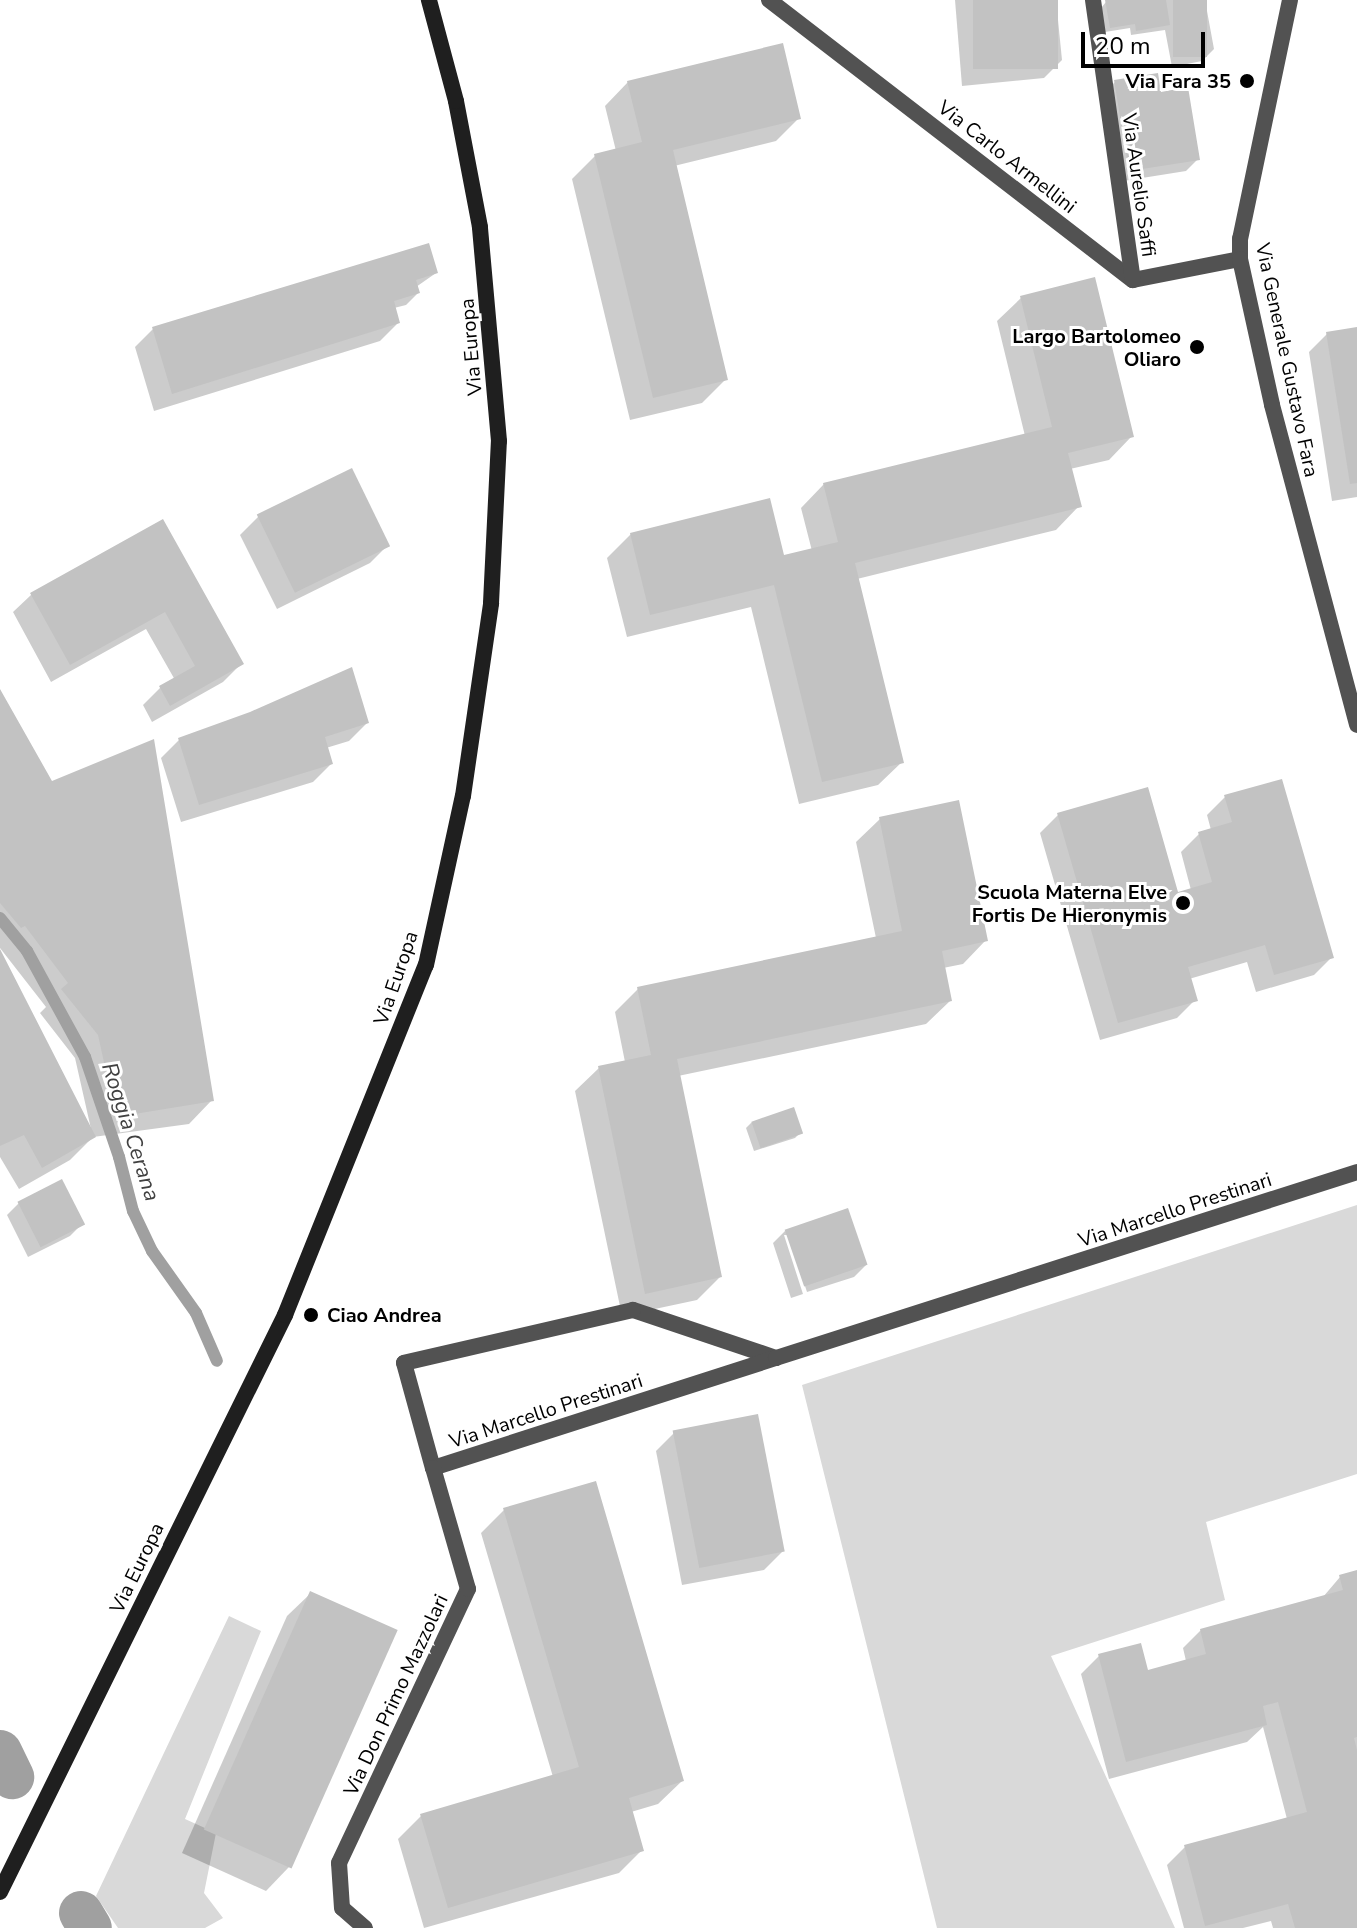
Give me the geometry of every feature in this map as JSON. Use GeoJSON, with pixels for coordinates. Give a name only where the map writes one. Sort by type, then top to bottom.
{"type":"FeatureCollection","features":[{"type":"Feature","properties":{"kind":"main road","name":"Via Europa"},"geometry":{"type":"LineString","coordinates":[[0,1892],[285,1315],[426,965],[463,796],[491,603],[499,441],[480,227],[456,101],[429,0]]}},
{"type":"Feature","properties":{"kind":"street","name":"Via Carlo Armellini"},"geometry":{"type":"LineString","coordinates":[[769,0],[1133,280]]}},
{"type":"Feature","properties":{"kind":"street","name":"Via Aurelio Saffi"},"geometry":{"type":"LineString","coordinates":[[1093,0],[1133,280]]}},
{"type":"Feature","properties":{"kind":"street","name":"Via Generale Gustavo Fara"},"geometry":{"type":"LineString","coordinates":[[1290,0],[1240,239],[1240,259],[1272,405],[1357,725]]}},
{"type":"Feature","properties":{"kind":"street"},"geometry":{"type":"LineString","coordinates":[[1133,280],[1240,259]]}},
{"type":"Feature","properties":{"kind":"street","name":"Via Marcello Prestinari"},"geometry":{"type":"LineString","coordinates":[[776,1358],[633,1310],[404,1363],[433,1468],[1357,1172]]}},
{"type":"Feature","properties":{"kind":"street","name":"Via Don Primo Mazzolari"},"geometry":{"type":"LineString","coordinates":[[365,1928],[342,1908],[339,1863],[468,1589],[433,1468]]}},
{"type":"Feature","properties":{"kind":"shaded area"},"geometry":{"type":"Polygon","coordinates":[[[1357,1205],[1357,1474],[1206,1522],[1225,1600],[1051,1656],[1175,1928],[937,1928],[802,1385],[1357,1205]]]}},
{"type":"Feature","properties":{"kind":"shaded area"},"geometry":{"type":"Polygon","coordinates":[[[229,1616],[261,1631],[185,1819],[216,1833],[204,1893],[223,1918],[205,1928],[118,1928],[96,1896],[229,1616]]]}},
{"type":"Feature","properties":{"kind":"building"},"geometry":{"type":"Polygon","coordinates":[[[973,0],[1058,0],[1058,69],[973,69],[973,0]]]}},
{"type":"Feature","properties":{"kind":"building"},"geometry":{"type":"Polygon","coordinates":[[[1105,0],[1166,0],[1170,25],[1136,31],[1135,24],[1110,28],[1105,0]]]}},
{"type":"Feature","properties":{"kind":"building"},"geometry":{"type":"Polygon","coordinates":[[[1173,0],[1207,0],[1207,57],[1173,57],[1173,0]]]}},
{"type":"Feature","properties":{"kind":"building"},"geometry":{"type":"Polygon","coordinates":[[[783,43],[801,119],[673,150],[728,380],[653,398],[594,154],[642,142],[627,81],[783,43]]]}},
{"type":"Feature","properties":{"kind":"building"},"geometry":{"type":"Polygon","coordinates":[[[1158,73],[1161,92],[1188,87],[1200,160],[1129,171],[1114,80],[1158,73]]]}},
{"type":"Feature","properties":{"kind":"building"},"geometry":{"type":"Polygon","coordinates":[[[429,243],[438,273],[416,280],[420,293],[394,301],[400,323],[172,394],[152,327],[429,243]]]}},
{"type":"Feature","properties":{"kind":"building"},"geometry":{"type":"Polygon","coordinates":[[[1095,277],[1134,437],[1068,453],[1082,507],[855,563],[904,763],[822,782],[774,585],[650,615],[630,533],[770,498],[784,555],[838,542],[823,483],[1052,427],[1020,296],[1095,277]]]}},
{"type":"Feature","properties":{"kind":"building"},"geometry":{"type":"Polygon","coordinates":[[[1357,327],[1357,483],[1350,484],[1326,332],[1357,327]]]}},
{"type":"Feature","properties":{"kind":"building"},"geometry":{"type":"Polygon","coordinates":[[[352,468],[390,546],[295,593],[257,514],[352,468]]]}},
{"type":"Feature","properties":{"kind":"building"},"geometry":{"type":"Polygon","coordinates":[[[163,519],[244,664],[170,706],[159,686],[195,666],[165,612],[70,665],[30,593],[163,519]]]}},
{"type":"Feature","properties":{"kind":"building"},"geometry":{"type":"Polygon","coordinates":[[[352,667],[369,723],[325,737],[333,764],[199,805],[178,738],[250,712],[352,667]]]}},
{"type":"Feature","properties":{"kind":"building"},"geometry":{"type":"Polygon","coordinates":[[[0,689],[52,781],[154,739],[214,1101],[116,1117],[98,1035],[61,989],[68,983],[25,926],[21,928],[0,903],[0,689]]]}},
{"type":"Feature","properties":{"kind":"building"},"geometry":{"type":"Polygon","coordinates":[[[1282,779],[1334,958],[1274,975],[1265,945],[1188,967],[1198,1001],[1118,1023],[1057,813],[1148,787],[1178,892],[1212,882],[1198,832],[1232,822],[1224,795],[1282,779]]]}},
{"type":"Feature","properties":{"kind":"building"},"geometry":{"type":"Polygon","coordinates":[[[959,800],[988,941],[942,951],[952,1001],[677,1059],[722,1277],[645,1294],[598,1066],[651,1055],[637,987],[902,931],[879,817],[959,800]]]}},
{"type":"Feature","properties":{"kind":"building"},"geometry":{"type":"Polygon","coordinates":[[[0,949],[96,1137],[42,1168],[24,1135],[0,1146],[0,949]]]}},
{"type":"Feature","properties":{"kind":"building"},"geometry":{"type":"Polygon","coordinates":[[[794,1107],[803,1133],[761,1148],[751,1122],[794,1107]]]}},
{"type":"Feature","properties":{"kind":"building"},"geometry":{"type":"Polygon","coordinates":[[[62,1179],[85,1224],[41,1247],[17,1202],[62,1179]]]}},
{"type":"Feature","properties":{"kind":"building"},"geometry":{"type":"Polygon","coordinates":[[[848,1208],[868,1265],[804,1287],[785,1230],[848,1208]]]}},
{"type":"Feature","properties":{"kind":"building"},"geometry":{"type":"Polygon","coordinates":[[[758,1414],[785,1551],[699,1568],[673,1431],[758,1414]]]}},
{"type":"Feature","properties":{"kind":"building"},"geometry":{"type":"Polygon","coordinates":[[[596,1481],[684,1781],[629,1798],[644,1851],[448,1908],[420,1814],[579,1767],[503,1508],[596,1481]]]}},
{"type":"Feature","properties":{"kind":"building"},"geometry":{"type":"Polygon","coordinates":[[[1357,1570],[1357,1737],[1354,1738],[1357,1750],[1357,1928],[1295,1928],[1288,1904],[1205,1926],[1184,1845],[1307,1812],[1278,1702],[1263,1706],[1267,1725],[1126,1762],[1098,1654],[1141,1643],[1148,1670],[1206,1654],[1200,1629],[1343,1590],[1339,1575],[1357,1570]]]}},
{"type":"Feature","properties":{"kind":"building"},"geometry":{"type":"Polygon","coordinates":[[[310,1591],[398,1630],[292,1868],[204,1829],[310,1591]]]}},
{"type":"Feature","properties":{"kind":"waterway","name":"Roggia Cerana"},"geometry":{"type":"LineString","coordinates":[[0,918],[27,951],[85,1057],[119,1157],[133,1211],[152,1251],[196,1313],[217,1361]]}},
{"type":"Feature","properties":{"kind":"waterway"},"geometry":{"type":"LineString","coordinates":[[0,1752],[12,1777]]}},
{"type":"Feature","properties":{"kind":"waterway"},"geometry":{"type":"LineString","coordinates":[[81,1913],[90,1928]]}},
{"type":"Feature","properties":{"kind":"place","name":"Via Fara 35"},"geometry":{"type":"Point","coordinates":[1247,81]}},
{"type":"Feature","properties":{"kind":"place","name":"Largo Bartolomeo Oliaro"},"geometry":{"type":"Point","coordinates":[1197,347]}},
{"type":"Feature","properties":{"kind":"place","name":"Scuola Materna Elve Fortis De Hieronymis"},"geometry":{"type":"Point","coordinates":[1183,903]}},
{"type":"Feature","properties":{"kind":"place","name":"Ciao Andrea"},"geometry":{"type":"Point","coordinates":[311,1315]}}]}
